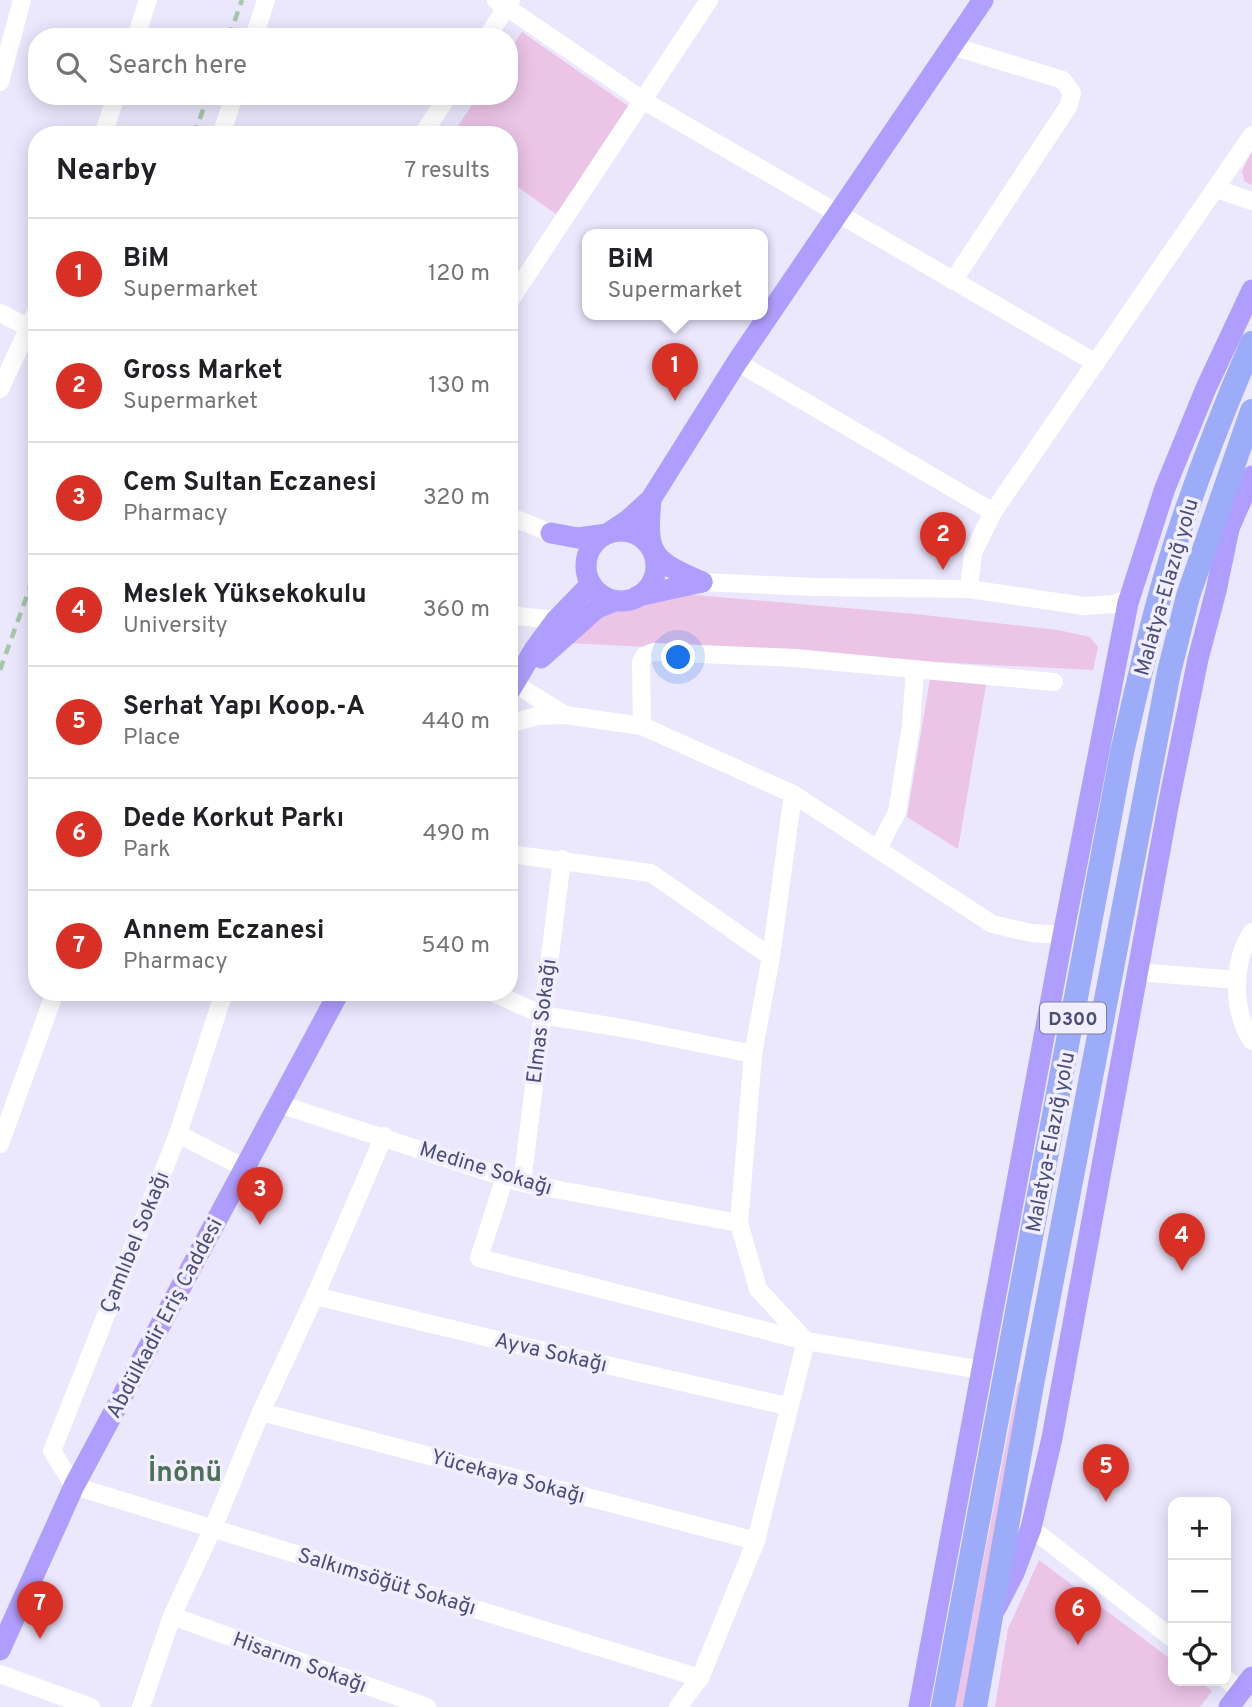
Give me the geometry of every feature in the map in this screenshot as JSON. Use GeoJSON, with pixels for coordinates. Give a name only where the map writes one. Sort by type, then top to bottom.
{"type":"FeatureCollection","features":[{"type":"Feature","properties":{"kind":"highway","name":"Malatya-Elazığ yolu"},"geometry":{"type":"LineString","coordinates":[[943,1707],[1122,752],[1155,614],[1180,527],[1219,419],[1252,343]]}},
{"type":"Feature","properties":{"kind":"highway","name":"Malatya-Elazığ yolu"},"geometry":{"type":"LineString","coordinates":[[975,1707],[1033,1379],[1169,671],[1188,596],[1252,411]]}},
{"type":"Feature","properties":{"kind":"main road"},"geometry":{"type":"LineString","coordinates":[[768,317],[983,0]]}},
{"type":"Feature","properties":{"kind":"main road"},"geometry":{"type":"LineString","coordinates":[[919,1707],[1129,597],[1165,488],[1206,388],[1252,290]]}},
{"type":"Feature","properties":{"kind":"main road"},"geometry":{"type":"LineString","coordinates":[[518,678],[534,650],[589,578],[586,561],[590,550],[597,540],[628,520],[651,499],[766,320]]}},
{"type":"Feature","properties":{"kind":"main road"},"geometry":{"type":"LineString","coordinates":[[1169,671],[1252,476]]}},
{"type":"Feature","properties":{"kind":"main road"},"geometry":{"type":"LineString","coordinates":[[638,596],[648,589],[654,579],[656,567],[649,537],[651,499]]}},
{"type":"Feature","properties":{"kind":"main road"},"geometry":{"type":"LineString","coordinates":[[991,1618],[1014,1573],[1031,1528],[1052,1438],[1195,672],[1230,524]]}},
{"type":"Feature","properties":{"kind":"main road"},"geometry":{"type":"LineString","coordinates":[[551,533],[578,538],[619,531],[630,532],[641,537],[669,568],[702,582]]}},
{"type":"Feature","properties":{"kind":"main road"},"geometry":{"type":"LineString","coordinates":[[551,533],[580,555],[589,578],[605,598],[615,601]]}},
{"type":"Feature","properties":{"kind":"main road"},"geometry":{"type":"LineString","coordinates":[[518,682],[578,622],[597,608],[615,601],[702,582]]}},
{"type":"Feature","properties":{"kind":"main road","name":"Abdülkadir Eriş Caddesi"},"geometry":{"type":"LineString","coordinates":[[0,1650],[74,1486],[334,1001]]}},
{"type":"Feature","properties":{"kind":"street"},"geometry":{"type":"LineString","coordinates":[[1,72],[22,0]]}},
{"type":"Feature","properties":{"kind":"street"},"geometry":{"type":"LineString","coordinates":[[139,28],[148,0]]}},
{"type":"Feature","properties":{"kind":"street"},"geometry":{"type":"LineString","coordinates":[[257,28],[266,0]]}},
{"type":"Feature","properties":{"kind":"street"},"geometry":{"type":"LineString","coordinates":[[518,289],[709,0]]}},
{"type":"Feature","properties":{"kind":"street"},"geometry":{"type":"LineString","coordinates":[[492,28],[505,2],[644,100],[1096,363]]}},
{"type":"Feature","properties":{"kind":"street"},"geometry":{"type":"LineString","coordinates":[[952,46],[1063,79],[1072,93],[1068,107],[953,281]]}},
{"type":"Feature","properties":{"kind":"street"},"geometry":{"type":"LineString","coordinates":[[106,126],[113,105]]}},
{"type":"Feature","properties":{"kind":"street"},"geometry":{"type":"LineString","coordinates":[[224,126],[231,105]]}},
{"type":"Feature","properties":{"kind":"street"},"geometry":{"type":"LineString","coordinates":[[428,126],[441,105]]}},
{"type":"Feature","properties":{"kind":"street"},"geometry":{"type":"LineString","coordinates":[[969,589],[973,553],[993,512],[1252,135]]}},
{"type":"Feature","properties":{"kind":"street"},"geometry":{"type":"LineString","coordinates":[[1216,189],[1252,201]]}},
{"type":"Feature","properties":{"kind":"street"},"geometry":{"type":"LineString","coordinates":[[0,313],[28,327]]}},
{"type":"Feature","properties":{"kind":"street"},"geometry":{"type":"LineString","coordinates":[[0,389],[28,332]]}},
{"type":"Feature","properties":{"kind":"street"},"geometry":{"type":"LineString","coordinates":[[737,362],[993,512]]}},
{"type":"Feature","properties":{"kind":"street"},"geometry":{"type":"LineString","coordinates":[[518,520],[551,533]]}},
{"type":"Feature","properties":{"kind":"street"},"geometry":{"type":"LineString","coordinates":[[702,582],[969,589],[1084,606],[1115,604],[1129,597]]}},
{"type":"Feature","properties":{"kind":"street"},"geometry":{"type":"LineString","coordinates":[[518,616],[556,620]]}},
{"type":"Feature","properties":{"kind":"street"},"geometry":{"type":"LineString","coordinates":[[642,726],[641,662],[645,655],[654,652],[794,658],[1054,682]]}},
{"type":"Feature","properties":{"kind":"street"},"geometry":{"type":"LineString","coordinates":[[878,849],[897,812],[911,726],[915,669]]}},
{"type":"Feature","properties":{"kind":"street"},"geometry":{"type":"LineString","coordinates":[[518,691],[565,715]]}},
{"type":"Feature","properties":{"kind":"street"},"geometry":{"type":"LineString","coordinates":[[518,721],[537,716],[565,715],[642,726],[793,794],[992,924],[1031,933],[1063,935]]}},
{"type":"Feature","properties":{"kind":"street"},"geometry":{"type":"LineString","coordinates":[[793,794],[771,957],[753,1054],[738,1223],[758,1289],[806,1340]]}},
{"type":"Feature","properties":{"kind":"street"},"geometry":{"type":"LineString","coordinates":[[518,855],[651,873],[771,957]]}},
{"type":"Feature","properties":{"kind":"street","name":"Elmas Sokağı"},"geometry":{"type":"LineString","coordinates":[[522,1183],[562,859]]}},
{"type":"Feature","properties":{"kind":"street"},"geometry":{"type":"LineString","coordinates":[[1252,932],[1247,939],[1237,980],[1238,1006],[1252,1041]]}},
{"type":"Feature","properties":{"kind":"street"},"geometry":{"type":"LineString","coordinates":[[1138,972],[1237,980]]}},
{"type":"Feature","properties":{"kind":"street"},"geometry":{"type":"LineString","coordinates":[[0,1144],[52,1001]]}},
{"type":"Feature","properties":{"kind":"street","name":"Çamlıbel Sokağı"},"geometry":{"type":"LineString","coordinates":[[74,1486],[52,1451],[178,1134],[221,1001]]}},
{"type":"Feature","properties":{"kind":"street"},"geometry":{"type":"LineString","coordinates":[[512,1001],[542,1015],[753,1054]]}},
{"type":"Feature","properties":{"kind":"street","name":"Medine Sokağı"},"geometry":{"type":"LineString","coordinates":[[279,1104],[522,1183],[738,1223]]}},
{"type":"Feature","properties":{"kind":"street"},"geometry":{"type":"LineString","coordinates":[[178,1134],[245,1168]]}},
{"type":"Feature","properties":{"kind":"street"},"geometry":{"type":"LineString","coordinates":[[141,1707],[172,1616],[213,1528],[261,1412],[316,1296],[384,1136]]}},
{"type":"Feature","properties":{"kind":"street"},"geometry":{"type":"LineString","coordinates":[[505,1177],[479,1258],[806,1340],[982,1370]]}},
{"type":"Feature","properties":{"kind":"street","name":"Ayva Sokağı"},"geometry":{"type":"LineString","coordinates":[[316,1296],[788,1406]]}},
{"type":"Feature","properties":{"kind":"street"},"geometry":{"type":"LineString","coordinates":[[678,1707],[700,1678],[755,1541],[806,1340]]}},
{"type":"Feature","properties":{"kind":"street","name":"Yücekaya Sokağı"},"geometry":{"type":"LineString","coordinates":[[261,1412],[755,1541]]}},
{"type":"Feature","properties":{"kind":"street","name":"Salkımsöğüt Sokağı"},"geometry":{"type":"LineString","coordinates":[[74,1486],[700,1678]]}},
{"type":"Feature","properties":{"kind":"street"},"geometry":{"type":"LineString","coordinates":[[1031,1528],[1168,1635]]}},
{"type":"Feature","properties":{"kind":"street","name":"Hisarım Sokağı"},"geometry":{"type":"LineString","coordinates":[[172,1616],[427,1707]]}},
{"type":"Feature","properties":{"kind":"street"},"geometry":{"type":"LineString","coordinates":[[0,1674],[91,1707]]}},
{"type":"Feature","properties":{"kind":"shaded area"},"geometry":{"type":"Polygon","coordinates":[[[522,32],[631,108],[556,214],[518,187],[518,126],[458,126],[472,105],[518,105],[518,38],[522,32]]]}},
{"type":"Feature","properties":{"kind":"shaded area"},"geometry":{"type":"Polygon","coordinates":[[[1252,151],[1252,185],[1244,181],[1242,171],[1252,151]]]}},
{"type":"Feature","properties":{"kind":"shaded area"},"geometry":{"type":"Polygon","coordinates":[[[671,593],[915,614],[1058,630],[1090,637],[1098,647],[1093,670],[568,643],[599,617],[671,593]]]}},
{"type":"Feature","properties":{"kind":"shaded area"},"geometry":{"type":"Polygon","coordinates":[[[931,673],[987,679],[958,849],[907,817],[931,673]]]}},
{"type":"Feature","properties":{"kind":"shaded area"},"geometry":{"type":"Polygon","coordinates":[[[1018,1382],[1026,1384],[969,1707],[955,1707],[1018,1382]]]}},
{"type":"Feature","properties":{"kind":"shaded area"},"geometry":{"type":"Polygon","coordinates":[[[1039,1560],[1168,1657],[1168,1686],[1206,1686],[1212,1691],[1200,1707],[995,1707],[1008,1629],[1039,1560]]]}},
{"type":"Feature","properties":{"kind":"railway"},"geometry":{"type":"LineString","coordinates":[[232,28],[242,0]]}},
{"type":"Feature","properties":{"kind":"railway"},"geometry":{"type":"LineString","coordinates":[[197,126],[205,105]]}},
{"type":"Feature","properties":{"kind":"railway"},"geometry":{"type":"LineString","coordinates":[[0,670],[28,593]]}},
{"type":"Feature","properties":{"kind":"place","name":"BiM"},"geometry":{"type":"Point","coordinates":[675,401]}},
{"type":"Feature","properties":{"kind":"place","name":"Gross Market"},"geometry":{"type":"Point","coordinates":[943,570]}},
{"type":"Feature","properties":{"kind":"place","name":"Cem Sultan Eczanesi"},"geometry":{"type":"Point","coordinates":[260,1225]}},
{"type":"Feature","properties":{"kind":"place","name":"Meslek Yüksekokulu"},"geometry":{"type":"Point","coordinates":[1182,1271]}},
{"type":"Feature","properties":{"kind":"place","name":"Serhat Yapı Koop.-A"},"geometry":{"type":"Point","coordinates":[1106,1502]}},
{"type":"Feature","properties":{"kind":"place","name":"Annem Eczanesi"},"geometry":{"type":"Point","coordinates":[40,1639]}},
{"type":"Feature","properties":{"kind":"place","name":"Dede Korkut Parkı"},"geometry":{"type":"Point","coordinates":[1078,1645]}},
{"type":"Feature","properties":{"kind":"district","name":"İnönü"},"geometry":{"type":"Point","coordinates":[185,1471]}}]}
